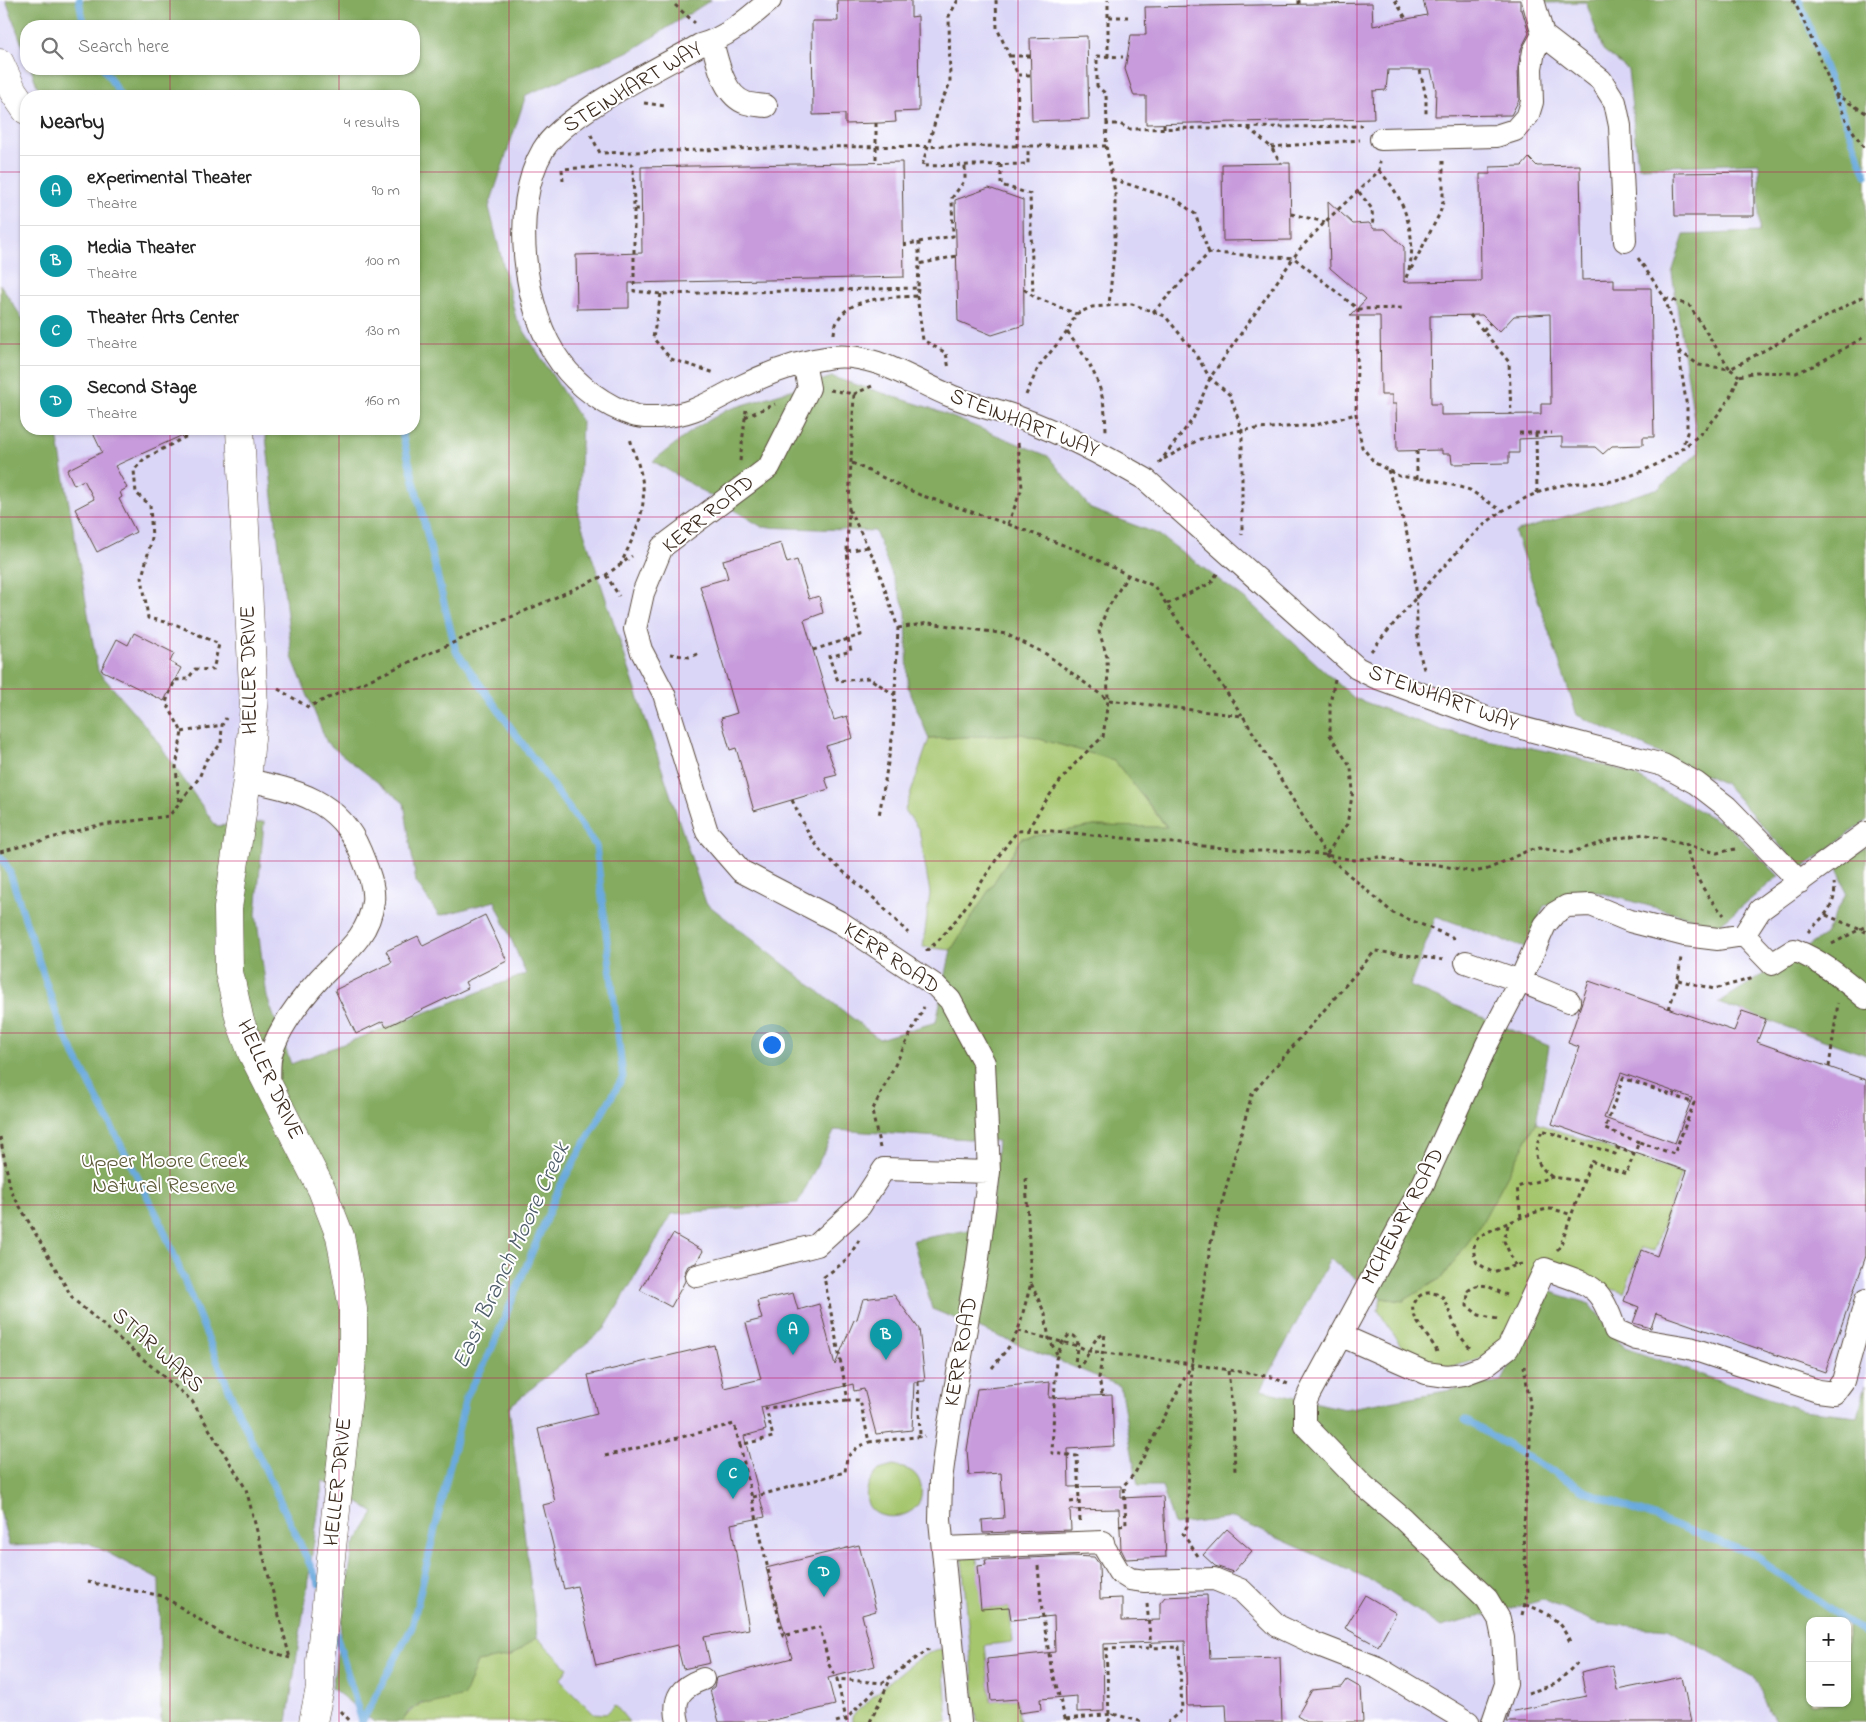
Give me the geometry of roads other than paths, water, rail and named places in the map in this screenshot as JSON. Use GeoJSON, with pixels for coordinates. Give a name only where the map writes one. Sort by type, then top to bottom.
{"type":"FeatureCollection","features":[{"type":"Feature","properties":{"kind":"main road"},"geometry":{"type":"LineString","coordinates":[[0,63],[20,100]]}},
{"type":"Feature","properties":{"kind":"main road","name":"HELLER DRIVE"},"geometry":{"type":"LineString","coordinates":[[240,435],[254,689],[253,723],[247,780],[228,908],[229,972],[240,1021],[269,1085],[322,1190],[340,1236],[348,1271],[353,1309],[353,1350],[320,1662],[320,1688],[313,1722]]}},
{"type":"Feature","properties":{"kind":"street","name":"STEINHART WAY"},"geometry":{"type":"LineString","coordinates":[[770,0],[746,20],[712,42],[700,45],[580,115],[556,134],[543,151],[530,187],[525,225],[527,274],[534,306],[544,333],[560,362],[576,380],[602,399],[634,416],[680,416],[707,406],[739,387],[770,373],[804,362],[832,357],[851,357],[876,362],[952,397],[1016,417],[1106,456],[1144,479],[1228,556],[1357,668],[1495,722],[1663,765],[1696,783],[1727,807],[1800,882]]}},
{"type":"Feature","properties":{"kind":"street"},"geometry":{"type":"LineString","coordinates":[[1533,0],[1543,35],[1601,80],[1615,102],[1621,142],[1625,242]]}},
{"type":"Feature","properties":{"kind":"street"},"geometry":{"type":"LineString","coordinates":[[1375,132],[1443,138],[1496,136],[1515,130],[1528,115],[1532,102],[1534,51],[1543,35]]}},
{"type":"Feature","properties":{"kind":"street"},"geometry":{"type":"LineString","coordinates":[[712,42],[723,77],[731,92],[745,102],[766,106]]}},
{"type":"Feature","properties":{"kind":"street","name":"KERR ROAD"},"geometry":{"type":"LineString","coordinates":[[804,362],[809,388],[769,467],[662,548],[643,592],[635,629],[641,650],[664,694],[707,832],[741,871],[841,923],[936,986],[950,1000],[984,1063],[989,1172],[977,1266],[946,1435],[941,1480],[943,1548],[960,1722]]}},
{"type":"Feature","properties":{"kind":"street"},"geometry":{"type":"LineString","coordinates":[[247,780],[293,790],[310,797],[336,813],[357,844],[369,874],[374,901],[367,924],[358,942],[320,978],[292,1013],[272,1051],[269,1085]]}},
{"type":"Feature","properties":{"kind":"street"},"geometry":{"type":"LineString","coordinates":[[1866,833],[1800,882],[1778,895],[1760,910],[1744,935],[1772,964],[1802,953],[1843,978],[1866,998]]}},
{"type":"Feature","properties":{"kind":"street","name":"MCHENRY ROAD"},"geometry":{"type":"LineString","coordinates":[[1493,1722],[1506,1684],[1504,1638],[1499,1619],[1487,1599],[1403,1519],[1364,1486],[1304,1425],[1305,1403],[1423,1184],[1487,1044],[1520,981],[1545,925],[1555,914],[1567,906],[1591,905],[1630,921],[1685,935],[1718,938],[1744,935]]}},
{"type":"Feature","properties":{"kind":"street"},"geometry":{"type":"LineString","coordinates":[[1466,962],[1569,1001]]}},
{"type":"Feature","properties":{"kind":"street"},"geometry":{"type":"LineString","coordinates":[[697,1276],[817,1244],[860,1206],[884,1169],[989,1172]]}},
{"type":"Feature","properties":{"kind":"street"},"geometry":{"type":"LineString","coordinates":[[1340,1336],[1426,1374],[1447,1376],[1464,1374],[1483,1367],[1508,1348],[1530,1297],[1545,1269],[1593,1286],[1608,1308],[1615,1330],[1636,1339],[1690,1348],[1818,1392],[1834,1393],[1843,1381],[1866,1300]]}},
{"type":"Feature","properties":{"kind":"street"},"geometry":{"type":"LineString","coordinates":[[943,1548],[1092,1542],[1119,1572],[1130,1579],[1145,1581],[1214,1579],[1241,1590],[1278,1626],[1316,1644],[1378,1668],[1468,1722]]}},
{"type":"Feature","properties":{"kind":"street"},"geometry":{"type":"LineString","coordinates":[[678,1722],[675,1711],[679,1694],[688,1685],[703,1679]]}},
{"type":"Feature","properties":{"kind":"waterway","name":"East Branch Moore Creek"},"geometry":{"type":"LineString","coordinates":[[79,0],[83,20]]}},
{"type":"Feature","properties":{"kind":"waterway"},"geometry":{"type":"LineString","coordinates":[[1799,0],[1866,175]]}},
{"type":"Feature","properties":{"kind":"waterway","name":"East Branch Moore Creek"},"geometry":{"type":"LineString","coordinates":[[108,75],[117,90]]}},
{"type":"Feature","properties":{"kind":"waterway","name":"East Branch Moore Creek"},"geometry":{"type":"LineString","coordinates":[[362,1722],[412,1627],[466,1397],[489,1355],[559,1188],[623,1077],[596,846],[456,651],[402,435]]}},
{"type":"Feature","properties":{"kind":"waterway","name":"East Branch Moore Creek"},"geometry":{"type":"LineString","coordinates":[[0,856],[9,870],[61,1028],[160,1221],[237,1409],[319,1584]]}},
{"type":"Feature","properties":{"kind":"waterway"},"geometry":{"type":"LineString","coordinates":[[1465,1420],[1585,1491],[1752,1554],[1840,1617]]}},
{"type":"Feature","properties":{"kind":"waterway"},"geometry":{"type":"LineString","coordinates":[[1851,1625],[1866,1635]]}},
{"type":"Feature","properties":{"kind":"waterway","name":"East Branch Moore Creek"},"geometry":{"type":"LineString","coordinates":[[334,1627],[362,1722]]}},
{"type":"Feature","properties":{"kind":"place","name":"eXperimental Theater"},"geometry":{"type":"Point","coordinates":[793,1355]}},
{"type":"Feature","properties":{"kind":"place","name":"Media Theater"},"geometry":{"type":"Point","coordinates":[886,1360]}},
{"type":"Feature","properties":{"kind":"place","name":"Theater Arts Center"},"geometry":{"type":"Point","coordinates":[733,1499]}},
{"type":"Feature","properties":{"kind":"place","name":"Second Stage"},"geometry":{"type":"Point","coordinates":[824,1597]}},
{"type":"Feature","properties":{"kind":"park label","name":"Upper Moore Creek Natural Reserve"},"geometry":{"type":"Point","coordinates":[164,1174]}}]}
